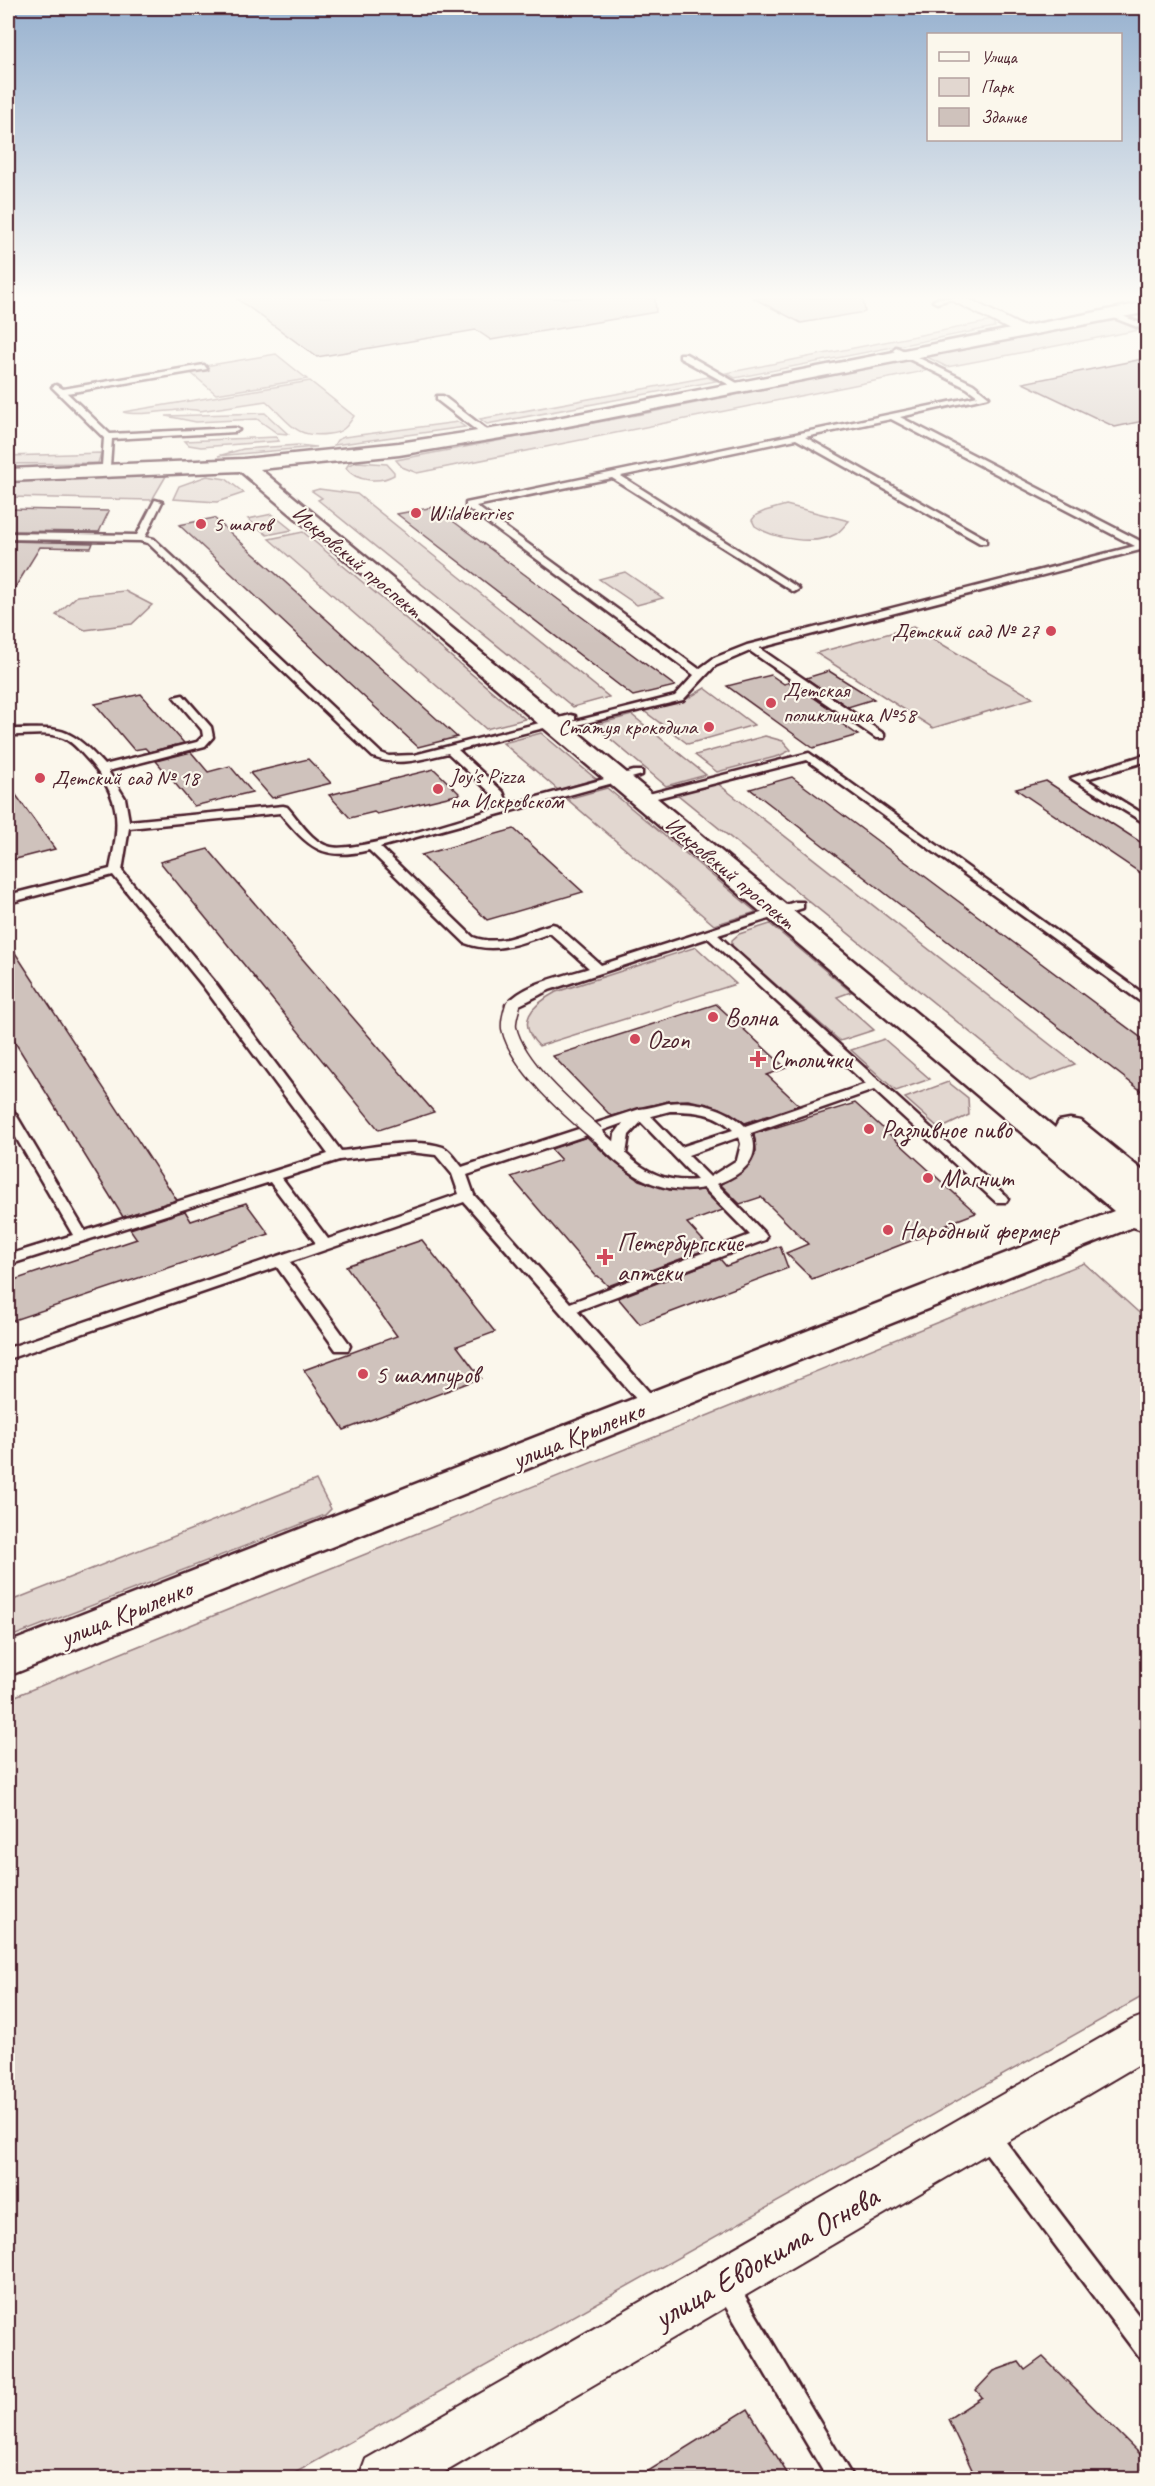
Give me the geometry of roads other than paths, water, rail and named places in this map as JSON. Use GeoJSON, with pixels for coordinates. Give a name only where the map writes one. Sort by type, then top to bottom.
{"type":"FeatureCollection","features":[{"type":"Feature","properties":{"kind":"street"},"geometry":{"type":"LineString","coordinates":[[8,475],[253,462],[399,449],[578,414]]}},
{"type":"Feature","properties":{"kind":"street"},"geometry":{"type":"LineString","coordinates":[[8,468],[253,462]]}},
{"type":"Feature","properties":{"kind":"street","name":"Искровский проспект"},"geometry":{"type":"LineString","coordinates":[[253,462],[1145,1209]]}},
{"type":"Feature","properties":{"kind":"street","name":"улица Крыленко"},"geometry":{"type":"LineString","coordinates":[[8,1660],[1145,1209]]}},
{"type":"Feature","properties":{"kind":"street","name":"улица Евдокима Огнева"},"geometry":{"type":"LineString","coordinates":[[385,2478],[983,2130],[1143,2046]]}},
{"type":"Feature","properties":{"kind":"lane"},"geometry":{"type":"LineString","coordinates":[[84,414],[108,437],[235,430]]}},
{"type":"Feature","properties":{"kind":"lane"},"geometry":{"type":"LineString","coordinates":[[461,414],[484,432]]}},
{"type":"Feature","properties":{"kind":"lane"},"geometry":{"type":"LineString","coordinates":[[699,674],[469,505],[907,414]]}},
{"type":"Feature","properties":{"kind":"lane"},"geometry":{"type":"LineString","coordinates":[[893,417],[1145,546]]}},
{"type":"Feature","properties":{"kind":"lane"},"geometry":{"type":"LineString","coordinates":[[106,466],[108,437]]}},
{"type":"Feature","properties":{"kind":"lane"},"geometry":{"type":"LineString","coordinates":[[798,437],[983,541]]}},
{"type":"Feature","properties":{"kind":"lane"},"geometry":{"type":"LineString","coordinates":[[614,475],[794,589]]}},
{"type":"Feature","properties":{"kind":"lane"},"geometry":{"type":"LineString","coordinates":[[140,538],[158,502]]}},
{"type":"Feature","properties":{"kind":"lane"},"geometry":{"type":"LineString","coordinates":[[8,536],[140,538],[151,541],[377,755],[402,759],[679,698],[693,687],[699,674],[713,661],[751,646],[1145,546]]}},
{"type":"Feature","properties":{"kind":"lane"},"geometry":{"type":"LineString","coordinates":[[751,646],[880,736]]}},
{"type":"Feature","properties":{"kind":"lane"},"geometry":{"type":"LineString","coordinates":[[102,769],[201,744],[208,737],[207,729],[179,697]]}},
{"type":"Feature","properties":{"kind":"lane"},"geometry":{"type":"LineString","coordinates":[[8,732],[63,734],[73,738],[102,769],[118,792],[125,825],[116,871]]}},
{"type":"Feature","properties":{"kind":"lane"},"geometry":{"type":"LineString","coordinates":[[450,749],[499,794],[500,803],[506,809]]}},
{"type":"Feature","properties":{"kind":"lane"},"geometry":{"type":"LineString","coordinates":[[125,825],[283,809],[315,846],[332,851],[352,850],[506,809],[809,756],[1148,1003]]}},
{"type":"Feature","properties":{"kind":"lane"},"geometry":{"type":"LineString","coordinates":[[1148,757],[1077,778],[1148,822]]}},
{"type":"Feature","properties":{"kind":"lane"},"geometry":{"type":"LineString","coordinates":[[372,846],[469,940],[488,946],[552,928],[599,970]]}},
{"type":"Feature","properties":{"kind":"lane"},"geometry":{"type":"LineString","coordinates":[[8,899],[116,871]]}},
{"type":"Feature","properties":{"kind":"lane"},"geometry":{"type":"LineString","coordinates":[[116,871],[208,983],[337,1156]]}},
{"type":"Feature","properties":{"kind":"lane"},"geometry":{"type":"LineString","coordinates":[[620,1153],[618,1141],[621,1132],[631,1121],[646,1112],[669,1107],[693,1107],[717,1112],[738,1126],[748,1143],[746,1158],[734,1171],[712,1182],[693,1185],[664,1183],[647,1178],[628,1165],[620,1153],[553,1092],[513,1040],[509,1028],[513,1005],[525,995],[547,986],[788,909]]}},
{"type":"Feature","properties":{"kind":"lane"},"geometry":{"type":"LineString","coordinates":[[711,935],[1001,1199]]}},
{"type":"Feature","properties":{"kind":"lane"},"geometry":{"type":"LineString","coordinates":[[679,1153],[876,1085]]}},
{"type":"Feature","properties":{"kind":"lane"},"geometry":{"type":"LineString","coordinates":[[8,1113],[81,1236]]}},
{"type":"Feature","properties":{"kind":"lane"},"geometry":{"type":"LineString","coordinates":[[459,1173],[640,1113],[760,1237],[568,1309]]}},
{"type":"Feature","properties":{"kind":"lane"},"geometry":{"type":"LineString","coordinates":[[8,1260],[337,1156],[410,1148],[440,1151],[459,1173],[467,1196],[651,1406]]}},
{"type":"Feature","properties":{"kind":"lane"},"geometry":{"type":"LineString","coordinates":[[274,1177],[325,1245]]}},
{"type":"Feature","properties":{"kind":"lane"},"geometry":{"type":"LineString","coordinates":[[8,1354],[467,1196]]}},
{"type":"Feature","properties":{"kind":"lane"},"geometry":{"type":"LineString","coordinates":[[280,1260],[342,1346]]}},
{"type":"Feature","properties":{"kind":"lane"},"geometry":{"type":"LineString","coordinates":[[983,2130],[1148,2348]]}},
{"type":"Feature","properties":{"kind":"lane"},"geometry":{"type":"LineString","coordinates":[[724,2282],[841,2478]]}},
{"type":"Feature","properties":{"kind":"place","name":"Wildberries"},"geometry":{"type":"Point","coordinates":[416,513]}},
{"type":"Feature","properties":{"kind":"place","name":"5 шагов"},"geometry":{"type":"Point","coordinates":[201,524]}},
{"type":"Feature","properties":{"kind":"place","name":"Детский сад № 27"},"geometry":{"type":"Point","coordinates":[1051,631]}},
{"type":"Feature","properties":{"kind":"place","name":"Детская поликлиника №58"},"geometry":{"type":"Point","coordinates":[771,703]}},
{"type":"Feature","properties":{"kind":"place","name":"Статуя крокодила"},"geometry":{"type":"Point","coordinates":[709,727]}},
{"type":"Feature","properties":{"kind":"place","name":"Детский сад № 18"},"geometry":{"type":"Point","coordinates":[40,778]}},
{"type":"Feature","properties":{"kind":"place","name":"Joy's Pizza на Искровском"},"geometry":{"type":"Point","coordinates":[438,789]}},
{"type":"Feature","properties":{"kind":"place","name":"Волна"},"geometry":{"type":"Point","coordinates":[713,1017]}},
{"type":"Feature","properties":{"kind":"place","name":"Ozon"},"geometry":{"type":"Point","coordinates":[635,1039]}},
{"type":"Feature","properties":{"kind":"place","name":"Столички"},"geometry":{"type":"Point","coordinates":[758,1059]}},
{"type":"Feature","properties":{"kind":"place","name":"Разливное пиво"},"geometry":{"type":"Point","coordinates":[869,1129]}},
{"type":"Feature","properties":{"kind":"place","name":"Магнит"},"geometry":{"type":"Point","coordinates":[928,1178]}},
{"type":"Feature","properties":{"kind":"place","name":"Народный фермер"},"geometry":{"type":"Point","coordinates":[888,1230]}},
{"type":"Feature","properties":{"kind":"place","name":"Петербургские аптеки"},"geometry":{"type":"Point","coordinates":[605,1257]}},
{"type":"Feature","properties":{"kind":"place","name":"5 шампуров"},"geometry":{"type":"Point","coordinates":[363,1374]}}]}
